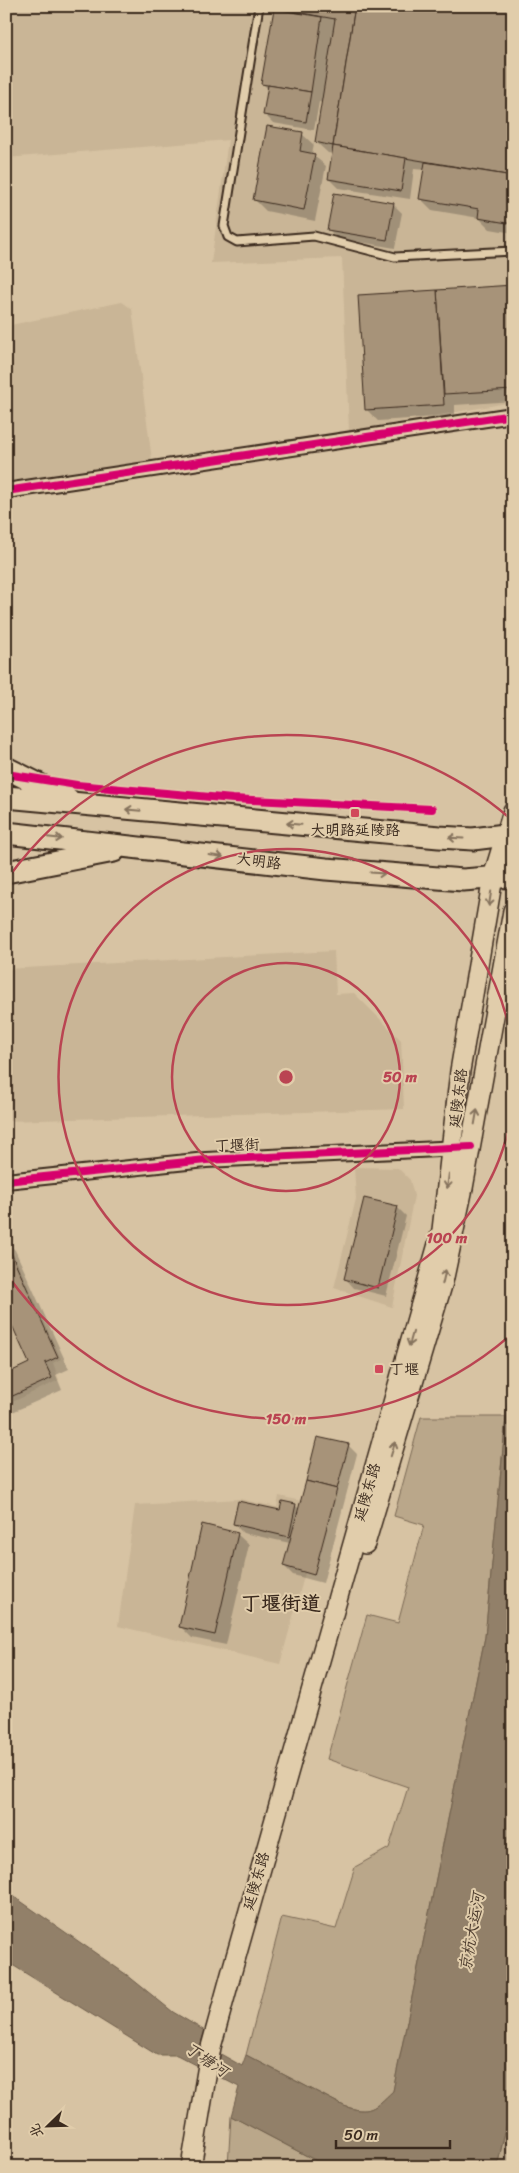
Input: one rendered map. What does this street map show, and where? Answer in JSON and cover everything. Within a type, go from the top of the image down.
[{"type":"main road","points":[[6,768],[79,805]]},
{"type":"main road","points":[[6,797],[439,837],[473,839],[509,834]]},
{"type":"main road","name":"延陵东路","points":[[191,2167],[217,2050],[314,1674],[442,1230],[460,1071],[503,877],[513,811]]},
{"type":"main road","name":"大明路","points":[[6,833],[326,869],[463,880],[503,877]]},
{"type":"main road","points":[[6,872],[135,847]]},
{"type":"main road","name":"延陵东路","points":[[217,2050],[443,1282],[471,1147],[513,912]]},
{"type":"main road","name":"延陵东路","points":[[203,2167],[212,2079]]},
{"type":"street","points":[[6,491],[513,415]]},
{"type":"street","name":"丁堰街","points":[[6,1181],[206,1160],[471,1147]]},
{"type":"lane","points":[[259,6],[224,226],[228,237],[237,242],[314,236],[394,257],[513,251]]},
{"type":"shaded area","points":[[6,6],[513,6],[513,402],[349,431],[342,258],[211,263],[228,140],[6,158]]},
{"type":"shaded area","points":[[122,302],[132,309],[152,460],[6,485],[6,326]]},
{"type":"shaded area","points":[[334,951],[336,994],[354,993],[401,1040],[404,1109],[6,1121],[6,969]]},
{"type":"shaded area","points":[[354,1167],[398,1168],[410,1180],[414,1196],[392,1307],[334,1288],[356,1199]]},
{"type":"shaded area","points":[[6,1238],[61,1359],[53,1363],[59,1380],[6,1405]]},
{"type":"shaded area","points":[[421,1417],[506,1417],[485,1637],[393,2091],[371,2109],[360,2110],[344,2106],[246,2055],[282,1917],[336,1929],[355,1867],[389,1848],[408,1787],[327,1759],[367,1615],[398,1623],[424,1525],[394,1516]]},
{"type":"shaded area","points":[[279,1496],[301,1501],[283,1566],[305,1573],[280,1664],[118,1626],[135,1505],[240,1499],[277,1507]]},
{"type":"shaded area","points":[[513,2096],[513,2161],[511,2167],[497,2167]]},
{"type":"shaded area","points":[[231,2116],[328,2167],[228,2167]]},
{"type":"water","points":[[513,1344],[513,2096],[497,2167],[328,2167],[231,2116],[239,2087],[177,2055],[157,2055],[6,1961],[6,1891],[127,1975],[173,2012],[205,2031],[201,2043],[242,2066],[246,2055],[353,2109],[371,2109],[393,2091],[485,1637]]},
{"type":"building","points":[[285,6],[355,6],[333,146],[315,142],[335,19],[285,10]]},
{"type":"building","points":[[355,6],[513,6],[513,176],[333,146]]},
{"type":"building","points":[[274,9],[322,17],[311,92],[261,84]]},
{"type":"building","points":[[268,85],[311,92],[306,122],[263,115]]},
{"type":"building","points":[[267,126],[303,132],[300,151],[315,154],[304,210],[253,200]]},
{"type":"building","points":[[333,146],[406,158],[401,191],[328,179]]},
{"type":"building","points":[[425,162],[513,176],[513,224],[478,218],[479,209],[419,199]]},
{"type":"building","points":[[334,193],[394,203],[387,240],[327,230]]},
{"type":"building","points":[[513,285],[513,390],[444,394],[437,290]]},
{"type":"building","points":[[437,290],[444,405],[365,410],[358,295]]},
{"type":"building","points":[[364,1198],[398,1206],[378,1288],[344,1279]]},
{"type":"building","points":[[6,1242],[58,1357],[45,1363],[52,1378],[6,1399],[6,1374],[29,1363],[6,1312]]},
{"type":"building","points":[[317,1437],[349,1444],[337,1489],[306,1481]]},
{"type":"building","points":[[306,1481],[337,1489],[314,1575],[283,1566]]},
{"type":"building","points":[[238,1501],[280,1510],[282,1501],[296,1504],[289,1537],[233,1524]]},
{"type":"building","points":[[202,1524],[238,1533],[215,1635],[179,1627]]},
{"type":"cycle path","points":[[6,491],[513,415]]},
{"type":"cycle path","points":[[6,774],[77,785],[233,799],[432,809]]},
{"type":"cycle path","points":[[6,1181],[206,1160],[471,1147]]},
{"type":"place","name":"大明路延陵路","points":[[355,813]]},
{"type":"place","name":"丁堰","points":[[379,1369]]},
{"type":"district","name":"丁堰街道","points":[[281,1603]]},
{"type":"water label","name":"京杭大运河","points":[[471,1932]]},
{"type":"water label","name":"丁塘河","points":[[207,2059]]}]
